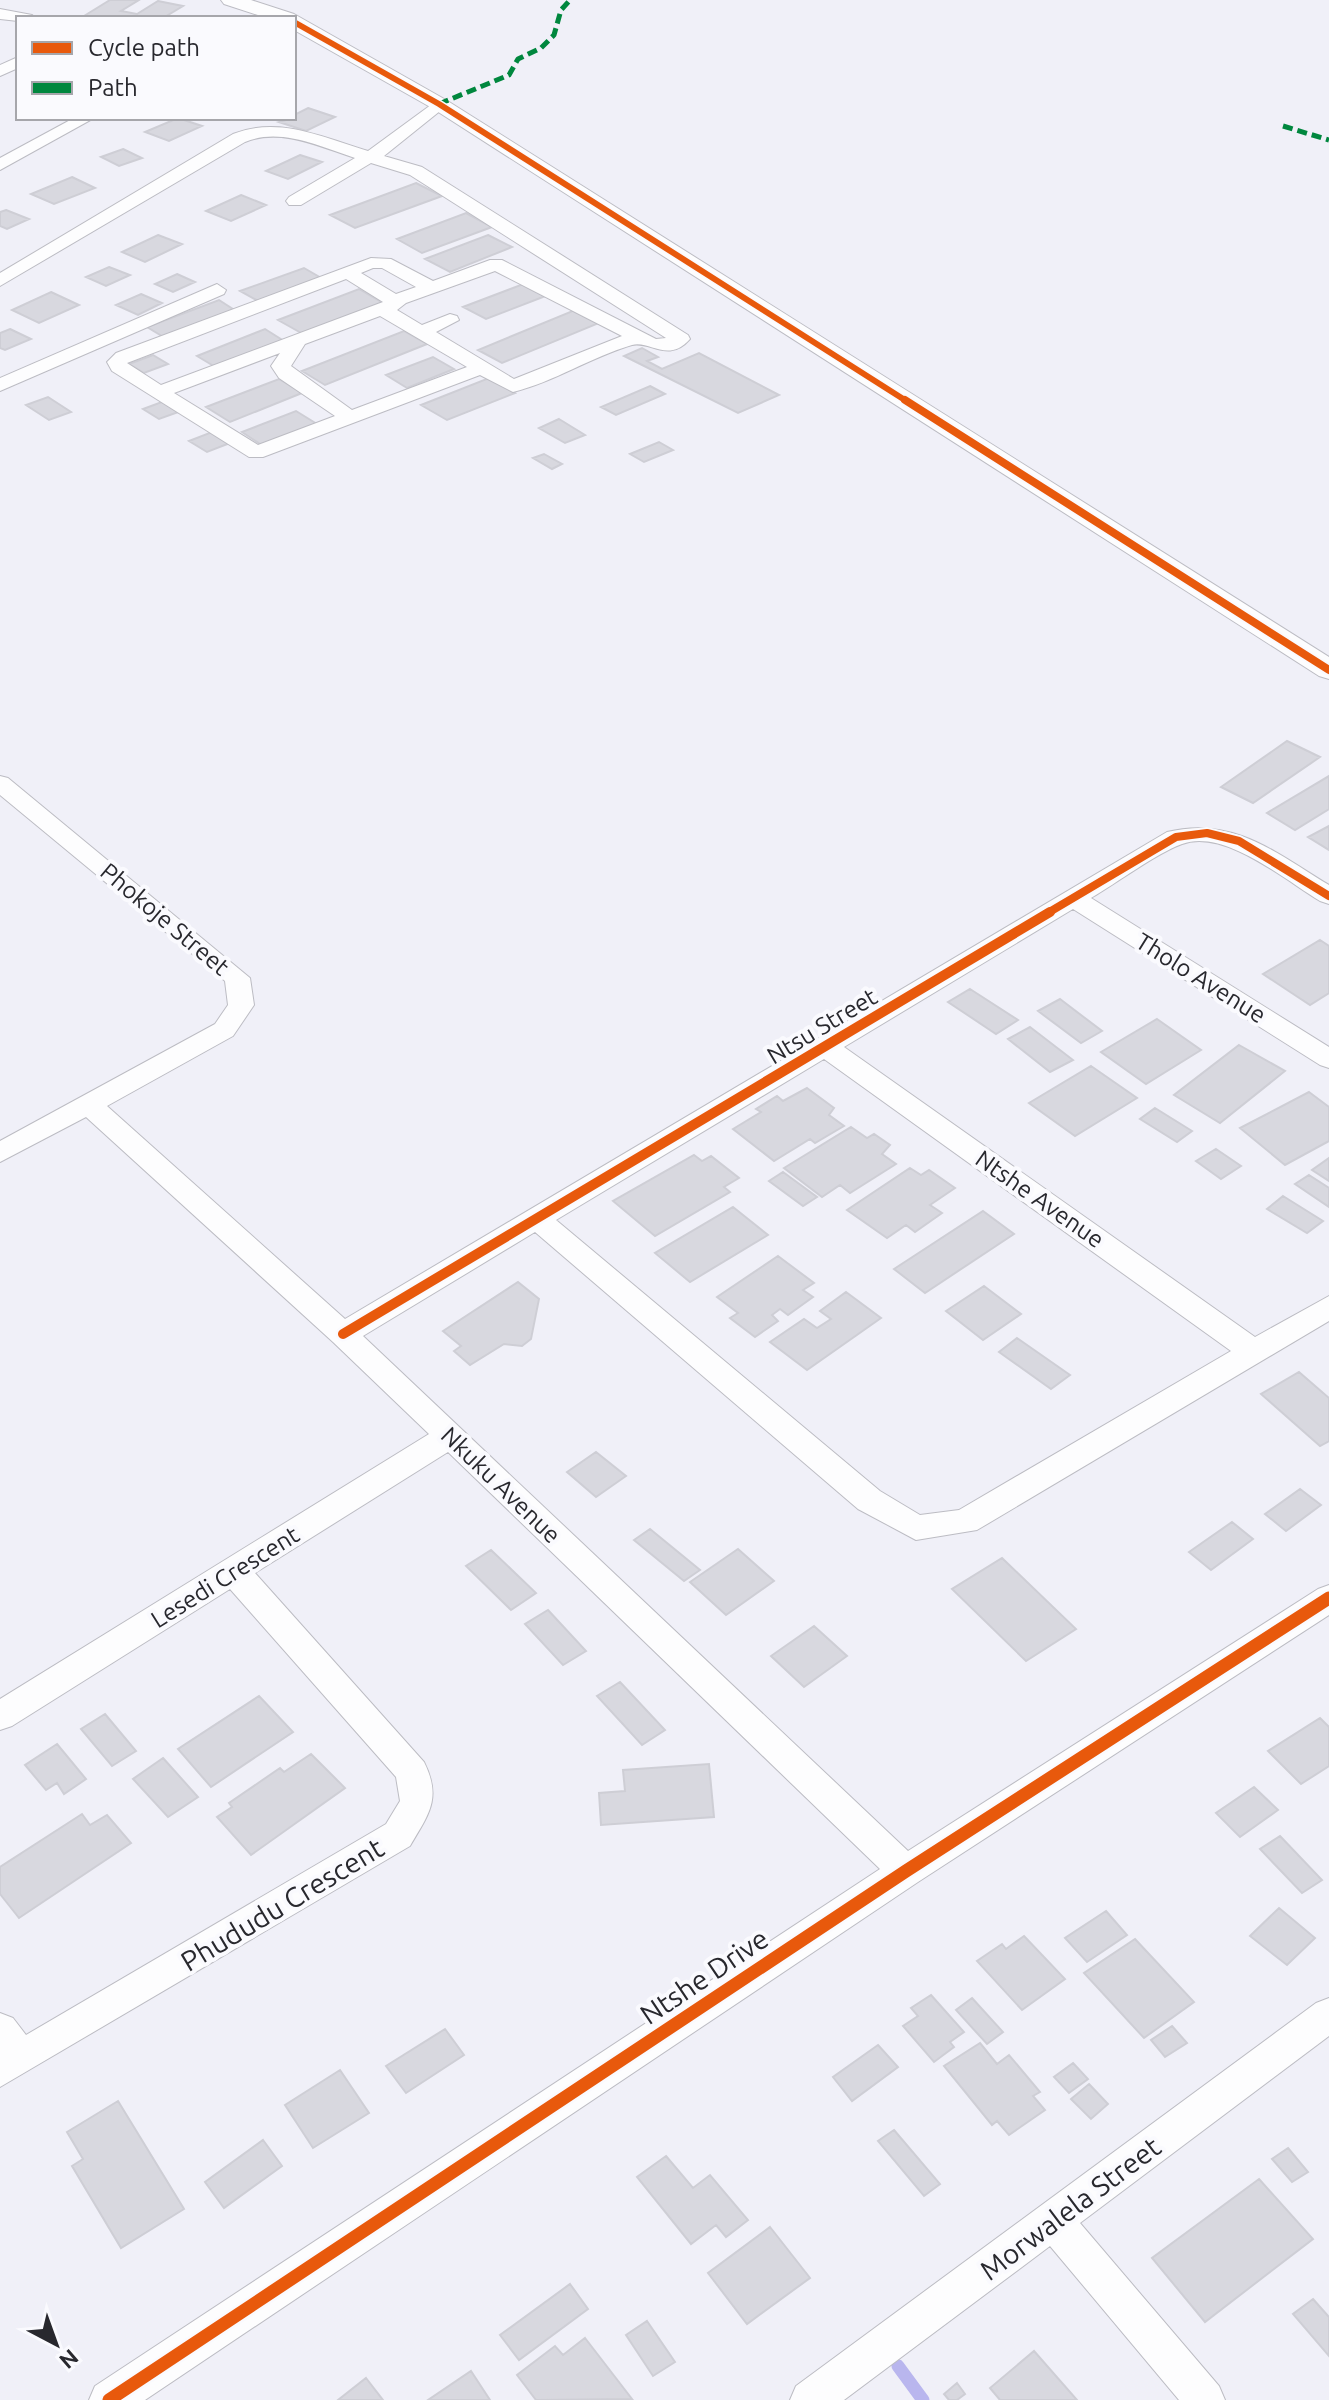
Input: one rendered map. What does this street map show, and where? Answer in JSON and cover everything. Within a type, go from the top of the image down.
[{"type":"street","points":[[231,0],[276,16]]},
{"type":"street","points":[[296,26],[439,104],[1329,670]]},
{"type":"street","points":[[295,201],[383,149],[439,104]]},
{"type":"street","points":[[0,165],[82,120]]},
{"type":"street","points":[[0,281],[239,138],[256,131],[280,130],[416,171],[681,339],[663,346],[638,336],[496,264]]},
{"type":"street","points":[[159,392],[536,249]]},
{"type":"street","points":[[431,287],[380,261],[117,362],[119,367],[256,453],[481,368]]},
{"type":"street","points":[[347,272],[391,305],[420,332],[509,384],[518,385],[638,336]]},
{"type":"street","points":[[0,385],[217,290]]},
{"type":"street","points":[[575,305],[606,292]]},
{"type":"street","points":[[420,332],[450,320]]},
{"type":"street","points":[[299,339],[281,366],[286,374],[350,418]]},
{"type":"street","name":"Phokoje Street","points":[[0,783],[237,978],[241,1005],[224,1030],[0,1153]]},
{"type":"street","name":"Ntsu Street","points":[[343,1334],[1176,837],[1207,833],[1239,841],[1329,896]]},
{"type":"street","name":"Tholo Avenue","points":[[1072,897],[1329,1059]]},
{"type":"street","name":"Ntshe Avenue","points":[[827,1048],[1253,1351]]},
{"type":"street","name":"Nkuku Avenue","points":[[90,1106],[343,1334],[906,1871]]},
{"type":"street","points":[[535,1217],[869,1500],[916,1528],[966,1521],[1329,1307]]},
{"type":"street","name":"Lesedi Crescent","points":[[0,1716],[450,1436]]},
{"type":"street","name":"Phududu Crescent","points":[[7,2052],[398,1835],[417,1803],[412,1772],[235,1572]]},
{"type":"street","name":"Ntshe Drive","points":[[109,2400],[906,1871],[1329,1598]]},
{"type":"street","name":"Morwalela Street","points":[[810,2400],[1329,2015]]},
{"type":"street","points":[[1053,2220],[1205,2400]]},
{"type":"building","points":[[110,0],[139,0],[121,11],[137,14],[158,1],[183,6],[166,16],[84,16]]},
{"type":"building","points":[[308,108],[335,117],[306,131],[279,122],[296,120],[296,114]]},
{"type":"building","points":[[173,120],[202,126],[169,141],[145,132]]},
{"type":"building","points":[[123,149],[142,158],[119,166],[101,157]]},
{"type":"building","points":[[300,155],[322,162],[288,179],[266,171]]},
{"type":"building","points":[[72,177],[95,188],[54,204],[31,194]]},
{"type":"building","points":[[416,183],[442,196],[355,228],[330,215]]},
{"type":"building","points":[[241,195],[266,205],[231,221],[206,211]]},
{"type":"building","points":[[6,210],[29,219],[7,229],[0,226],[0,212]]},
{"type":"building","points":[[466,213],[492,227],[422,253],[397,239]]},
{"type":"building","points":[[158,235],[182,244],[145,262],[122,252]]},
{"type":"building","points":[[488,235],[512,247],[450,272],[425,259]]},
{"type":"building","points":[[109,267],[130,275],[106,286],[86,277]]},
{"type":"building","points":[[304,268],[323,279],[260,302],[240,291]]},
{"type":"building","points":[[177,274],[195,282],[173,292],[155,284]]},
{"type":"building","points":[[526,283],[548,295],[486,319],[463,307]]},
{"type":"building","points":[[359,289],[383,303],[303,334],[278,320]]},
{"type":"building","points":[[51,292],[79,305],[39,323],[12,310]]},
{"type":"building","points":[[141,294],[162,303],[138,315],[116,305]]},
{"type":"building","points":[[219,300],[236,311],[165,338],[147,327]]},
{"type":"building","points":[[575,310],[599,323],[502,363],[478,350]]},
{"type":"building","points":[[10,329],[31,339],[5,350],[0,348],[0,333]]},
{"type":"building","points":[[265,329],[284,341],[217,368],[197,356]]},
{"type":"building","points":[[404,331],[427,344],[325,385],[302,371]]},
{"type":"building","points":[[642,348],[658,357],[647,361],[662,369],[699,353],[779,395],[738,413],[624,356]]},
{"type":"building","points":[[153,355],[168,364],[144,373],[129,364]]},
{"type":"building","points":[[433,357],[454,369],[407,388],[386,375]]},
{"type":"building","points":[[489,378],[515,393],[447,420],[421,405]]},
{"type":"building","points":[[279,379],[302,393],[230,422],[206,407]]},
{"type":"building","points":[[650,386],[665,394],[616,415],[601,407]]},
{"type":"building","points":[[48,397],[71,412],[49,420],[26,405]]},
{"type":"building","points":[[167,400],[184,410],[159,419],[143,409]]},
{"type":"building","points":[[296,411],[317,424],[263,446],[242,432]]},
{"type":"building","points":[[559,419],[585,435],[565,443],[539,428]]},
{"type":"building","points":[[212,432],[230,443],[207,452],[189,441]]},
{"type":"building","points":[[659,442],[673,450],[644,462],[630,454]]},
{"type":"building","points":[[544,454],[562,464],[552,469],[533,458]]},
{"type":"building","points":[[1287,741],[1320,757],[1253,803],[1221,787]]},
{"type":"building","points":[[1329,776],[1329,809],[1295,830],[1267,813]]},
{"type":"building","points":[[1329,826],[1329,850],[1308,837]]},
{"type":"building","points":[[1320,940],[1329,946],[1329,993],[1310,1005],[1263,974]]},
{"type":"building","points":[[970,989],[1018,1020],[996,1034],[948,1002]]},
{"type":"building","points":[[1060,999],[1102,1031],[1081,1043],[1038,1011]]},
{"type":"building","points":[[1157,1019],[1201,1050],[1146,1084],[1101,1052]]},
{"type":"building","points":[[1030,1027],[1073,1060],[1050,1072],[1008,1039]]},
{"type":"building","points":[[1239,1045],[1285,1071],[1220,1123],[1174,1095]]},
{"type":"building","points":[[1091,1066],[1137,1098],[1075,1136],[1029,1103]]},
{"type":"building","points":[[807,1088],[834,1108],[829,1115],[844,1126],[815,1143],[810,1139],[774,1161],[733,1129],[761,1112],[756,1109],[777,1096],[783,1101]]},
{"type":"building","points":[[1309,1092],[1329,1107],[1329,1141],[1285,1165],[1240,1128]]},
{"type":"building","points":[[1155,1108],[1192,1131],[1177,1142],[1140,1119]]},
{"type":"building","points":[[851,1127],[867,1138],[874,1134],[890,1145],[882,1154],[896,1164],[850,1193],[840,1185],[822,1197],[784,1168]]},
{"type":"building","points":[[1216,1149],[1241,1166],[1221,1179],[1196,1161]]},
{"type":"building","points":[[694,1155],[702,1161],[711,1156],[739,1178],[724,1187],[730,1192],[655,1236],[613,1201]]},
{"type":"building","points":[[1329,1158],[1329,1181],[1312,1170]]},
{"type":"building","points":[[910,1168],[921,1175],[929,1170],[955,1188],[930,1205],[942,1213],[915,1232],[906,1225],[887,1238],[847,1210]]},
{"type":"building","points":[[783,1172],[817,1197],[803,1206],[769,1181]]},
{"type":"building","points":[[1309,1175],[1329,1188],[1329,1207],[1295,1184]]},
{"type":"building","points":[[1283,1196],[1323,1221],[1307,1233],[1267,1209]]},
{"type":"building","points":[[733,1207],[768,1235],[690,1282],[655,1253]]},
{"type":"building","points":[[983,1211],[1014,1234],[925,1293],[894,1269]]},
{"type":"building","points":[[778,1256],[814,1283],[803,1290],[813,1297],[788,1315],[780,1309],[772,1315],[778,1321],[755,1337],[730,1318],[738,1313],[717,1297]]},
{"type":"building","points":[[518,1282],[539,1299],[531,1339],[522,1346],[504,1344],[470,1365],[454,1351],[461,1346],[443,1331]]},
{"type":"building","points":[[984,1286],[1021,1314],[983,1340],[946,1311]]},
{"type":"building","points":[[846,1292],[881,1318],[807,1370],[770,1342],[804,1319],[817,1328],[831,1319],[820,1311]]},
{"type":"building","points":[[1017,1338],[1070,1375],[1051,1389],[999,1352]]},
{"type":"building","points":[[1299,1372],[1329,1398],[1329,1441],[1320,1446],[1261,1394]]},
{"type":"building","points":[[596,1452],[626,1476],[596,1497],[567,1472]]},
{"type":"building","points":[[1300,1489],[1321,1505],[1286,1531],[1265,1514]]},
{"type":"building","points":[[1232,1522],[1253,1539],[1211,1570],[1189,1552]]},
{"type":"building","points":[[650,1529],[700,1570],[684,1581],[634,1540]]},
{"type":"building","points":[[738,1549],[774,1581],[726,1615],[690,1582]]},
{"type":"building","points":[[491,1550],[536,1593],[511,1610],[466,1566]]},
{"type":"building","points":[[1002,1558],[1076,1629],[1026,1661],[952,1589]]},
{"type":"building","points":[[548,1610],[586,1651],[563,1665],[525,1624]]},
{"type":"building","points":[[814,1626],[847,1656],[804,1687],[771,1656]]},
{"type":"building","points":[[620,1682],[665,1730],[642,1745],[597,1696]]},
{"type":"building","points":[[259,1696],[293,1732],[211,1787],[178,1749]]},
{"type":"building","points":[[105,1714],[136,1751],[112,1766],[81,1729]]},
{"type":"building","points":[[1320,1718],[1329,1727],[1329,1766],[1301,1784],[1268,1751]]},
{"type":"building","points":[[57,1744],[86,1779],[64,1794],[57,1783],[46,1790],[25,1765]]},
{"type":"building","points":[[311,1754],[345,1788],[251,1855],[217,1817],[232,1807],[229,1803],[280,1768],[284,1772]]},
{"type":"building","points":[[163,1758],[198,1797],[168,1817],[133,1779]]},
{"type":"building","points":[[709,1764],[714,1817],[601,1825],[599,1793],[625,1791],[623,1770]]},
{"type":"building","points":[[1254,1787],[1278,1810],[1240,1837],[1216,1813]]},
{"type":"building","points":[[82,1814],[90,1825],[107,1815],[131,1843],[19,1918],[0,1894],[0,1867]]},
{"type":"building","points":[[1280,1836],[1322,1880],[1302,1893],[1260,1849]]},
{"type":"building","points":[[1279,1908],[1315,1938],[1287,1965],[1250,1936]]},
{"type":"building","points":[[1106,1911],[1127,1935],[1087,1962],[1065,1938]]},
{"type":"building","points":[[1024,1936],[1065,1979],[1022,2010],[977,1961],[1002,1944],[1006,1949]]},
{"type":"building","points":[[1135,1939],[1194,2002],[1144,2038],[1084,1973]]},
{"type":"building","points":[[931,1995],[964,2032],[950,2042],[954,2047],[934,2062],[903,2026],[918,2016],[911,2008]]},
{"type":"building","points":[[972,1998],[1003,2032],[987,2044],[956,2010]]},
{"type":"building","points":[[1172,2026],[1187,2043],[1165,2057],[1151,2040]]},
{"type":"building","points":[[445,2029],[464,2055],[406,2093],[386,2066]]},
{"type":"building","points":[[980,2043],[997,2064],[1009,2055],[1040,2092],[1033,2096],[1045,2110],[1009,2135],[997,2121],[992,2125],[944,2066]]},
{"type":"building","points":[[878,2045],[898,2067],[852,2101],[833,2077]]},
{"type":"building","points":[[1073,2063],[1088,2079],[1069,2093],[1054,2077]]},
{"type":"building","points":[[340,2070],[369,2113],[313,2148],[285,2105]]},
{"type":"building","points":[[1089,2084],[1108,2104],[1091,2119],[1071,2099]]},
{"type":"building","points":[[118,2101],[184,2209],[121,2248],[72,2166],[83,2159],[67,2132]]},
{"type":"building","points":[[894,2130],[940,2184],[924,2196],[878,2141]]},
{"type":"building","points":[[263,2140],[282,2166],[224,2208],[205,2182]]},
{"type":"building","points":[[1288,2148],[1308,2172],[1292,2182],[1272,2159]]},
{"type":"building","points":[[666,2156],[693,2188],[710,2175],[748,2220],[726,2237],[716,2225],[691,2244],[637,2177]]},
{"type":"building","points":[[1259,2179],[1313,2239],[1205,2322],[1152,2258]]},
{"type":"building","points":[[770,2227],[810,2278],[747,2324],[708,2273]]},
{"type":"building","points":[[570,2284],[588,2309],[519,2360],[500,2335]]},
{"type":"building","points":[[1313,2299],[1329,2317],[1329,2356],[1293,2314]]},
{"type":"building","points":[[647,2321],[675,2362],[653,2376],[626,2335]]},
{"type":"building","points":[[585,2338],[632,2399],[536,2400],[517,2375],[555,2346],[563,2355]]},
{"type":"building","points":[[1034,2351],[1077,2400],[1000,2400],[990,2388]]},
{"type":"building","points":[[471,2371],[490,2400],[428,2400]]},
{"type":"building","points":[[366,2378],[383,2400],[338,2400]]},
{"type":"building","points":[[957,2383],[965,2394],[957,2400],[949,2400],[944,2394]]},
{"type":"waterway","points":[[898,2366],[923,2400]]},
{"type":"marked path","points":[[439,104],[509,75],[518,59],[541,48],[554,35],[561,10],[570,0]]},
{"type":"marked path","points":[[1283,126],[1329,140]]},
{"type":"cycle path","points":[[296,23],[439,104],[1329,670]]},
{"type":"cycle path","points":[[343,1334],[1176,837],[1207,833],[1239,841],[1329,896]]},
{"type":"cycle path","points":[[109,2400],[906,1871],[1329,1598]]}]
